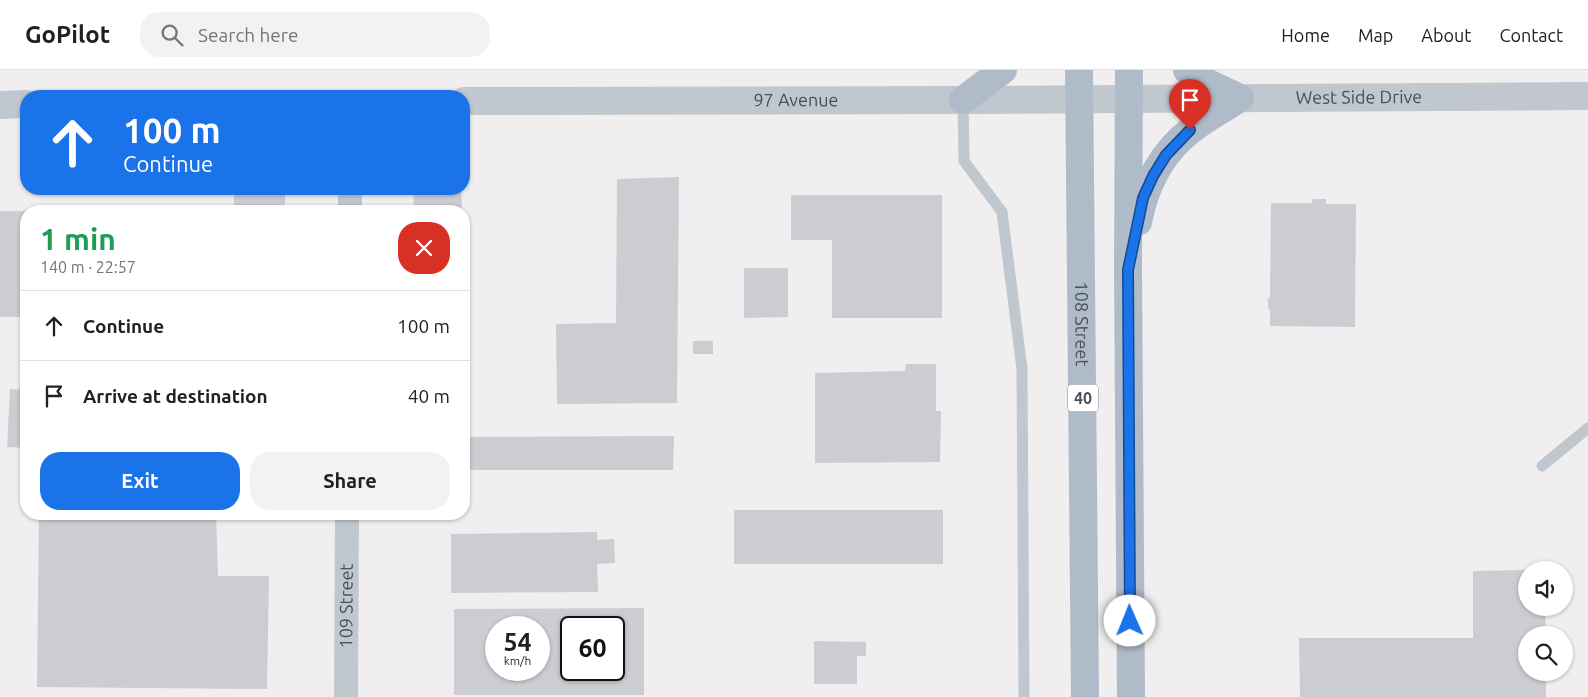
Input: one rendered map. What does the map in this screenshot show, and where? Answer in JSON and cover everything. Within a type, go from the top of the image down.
[{"type":"main road","points":[[963,100],[1004,70]]},
{"type":"main road","name":"108 Street","points":[[1079,70],[1085,697]]},
{"type":"main road","points":[[1129,70],[1128,270],[1131,697]]},
{"type":"main road","points":[[1187,70],[1206,82],[1240,98]]},
{"type":"main road","points":[[1128,270],[1143,198],[1153,176],[1166,155],[1190,130],[1240,98]]},
{"type":"street","name":"West Side Drive","points":[[1130,98],[1588,96]]},
{"type":"street","name":"97 Avenue","points":[[470,101],[1130,98]]},
{"type":"street","points":[[0,105],[20,104]]},
{"type":"street","name":"109 Street","points":[[346,697],[347,520]]},
{"type":"lane","points":[[963,100],[964,160],[1002,212],[1022,369],[1024,697]]},
{"type":"lane","points":[[1542,466],[1588,428]]},
{"type":"building","points":[[679,177],[677,403],[557,404],[556,324],[616,323],[617,179]]},
{"type":"building","points":[[234,195],[285,195],[285,205],[234,205]]},
{"type":"building","points":[[413,195],[461,195],[462,205],[414,205]]},
{"type":"building","points":[[791,195],[942,195],[942,318],[832,318],[832,240],[791,240]]},
{"type":"building","points":[[1312,199],[1326,199],[1326,204],[1356,204],[1355,327],[1270,326],[1268,299],[1270,297],[1271,203],[1312,203]]},
{"type":"building","points":[[0,211],[20,211],[20,317],[0,317]]},
{"type":"building","points":[[744,268],[788,268],[788,317],[744,318]]},
{"type":"building","points":[[693,341],[713,341],[713,354],[693,354]]},
{"type":"building","points":[[906,364],[936,364],[936,411],[941,411],[940,462],[815,463],[815,373],[905,371]]},
{"type":"building","points":[[10,389],[20,390],[20,448],[7,447]]},
{"type":"building","points":[[674,436],[673,470],[470,470],[470,437]]},
{"type":"building","points":[[734,510],[943,510],[943,564],[734,564]]},
{"type":"building","points":[[39,520],[216,520],[218,576],[269,576],[267,689],[37,687]]},
{"type":"building","points":[[597,532],[597,540],[614,539],[615,563],[597,564],[598,592],[451,593],[451,534]]},
{"type":"building","points":[[1518,570],[1518,616],[1545,616],[1546,626],[1518,626],[1518,681],[1546,681],[1546,697],[1300,697],[1299,638],[1473,638],[1473,571]]},
{"type":"building","points":[[644,608],[644,695],[454,695],[454,609]]},
{"type":"building","points":[[814,641],[866,642],[866,656],[857,656],[857,684],[814,684]]},
{"type":"route","points":[[1130,621],[1128,270],[1143,198],[1153,176],[1166,155],[1190,130]]}]
